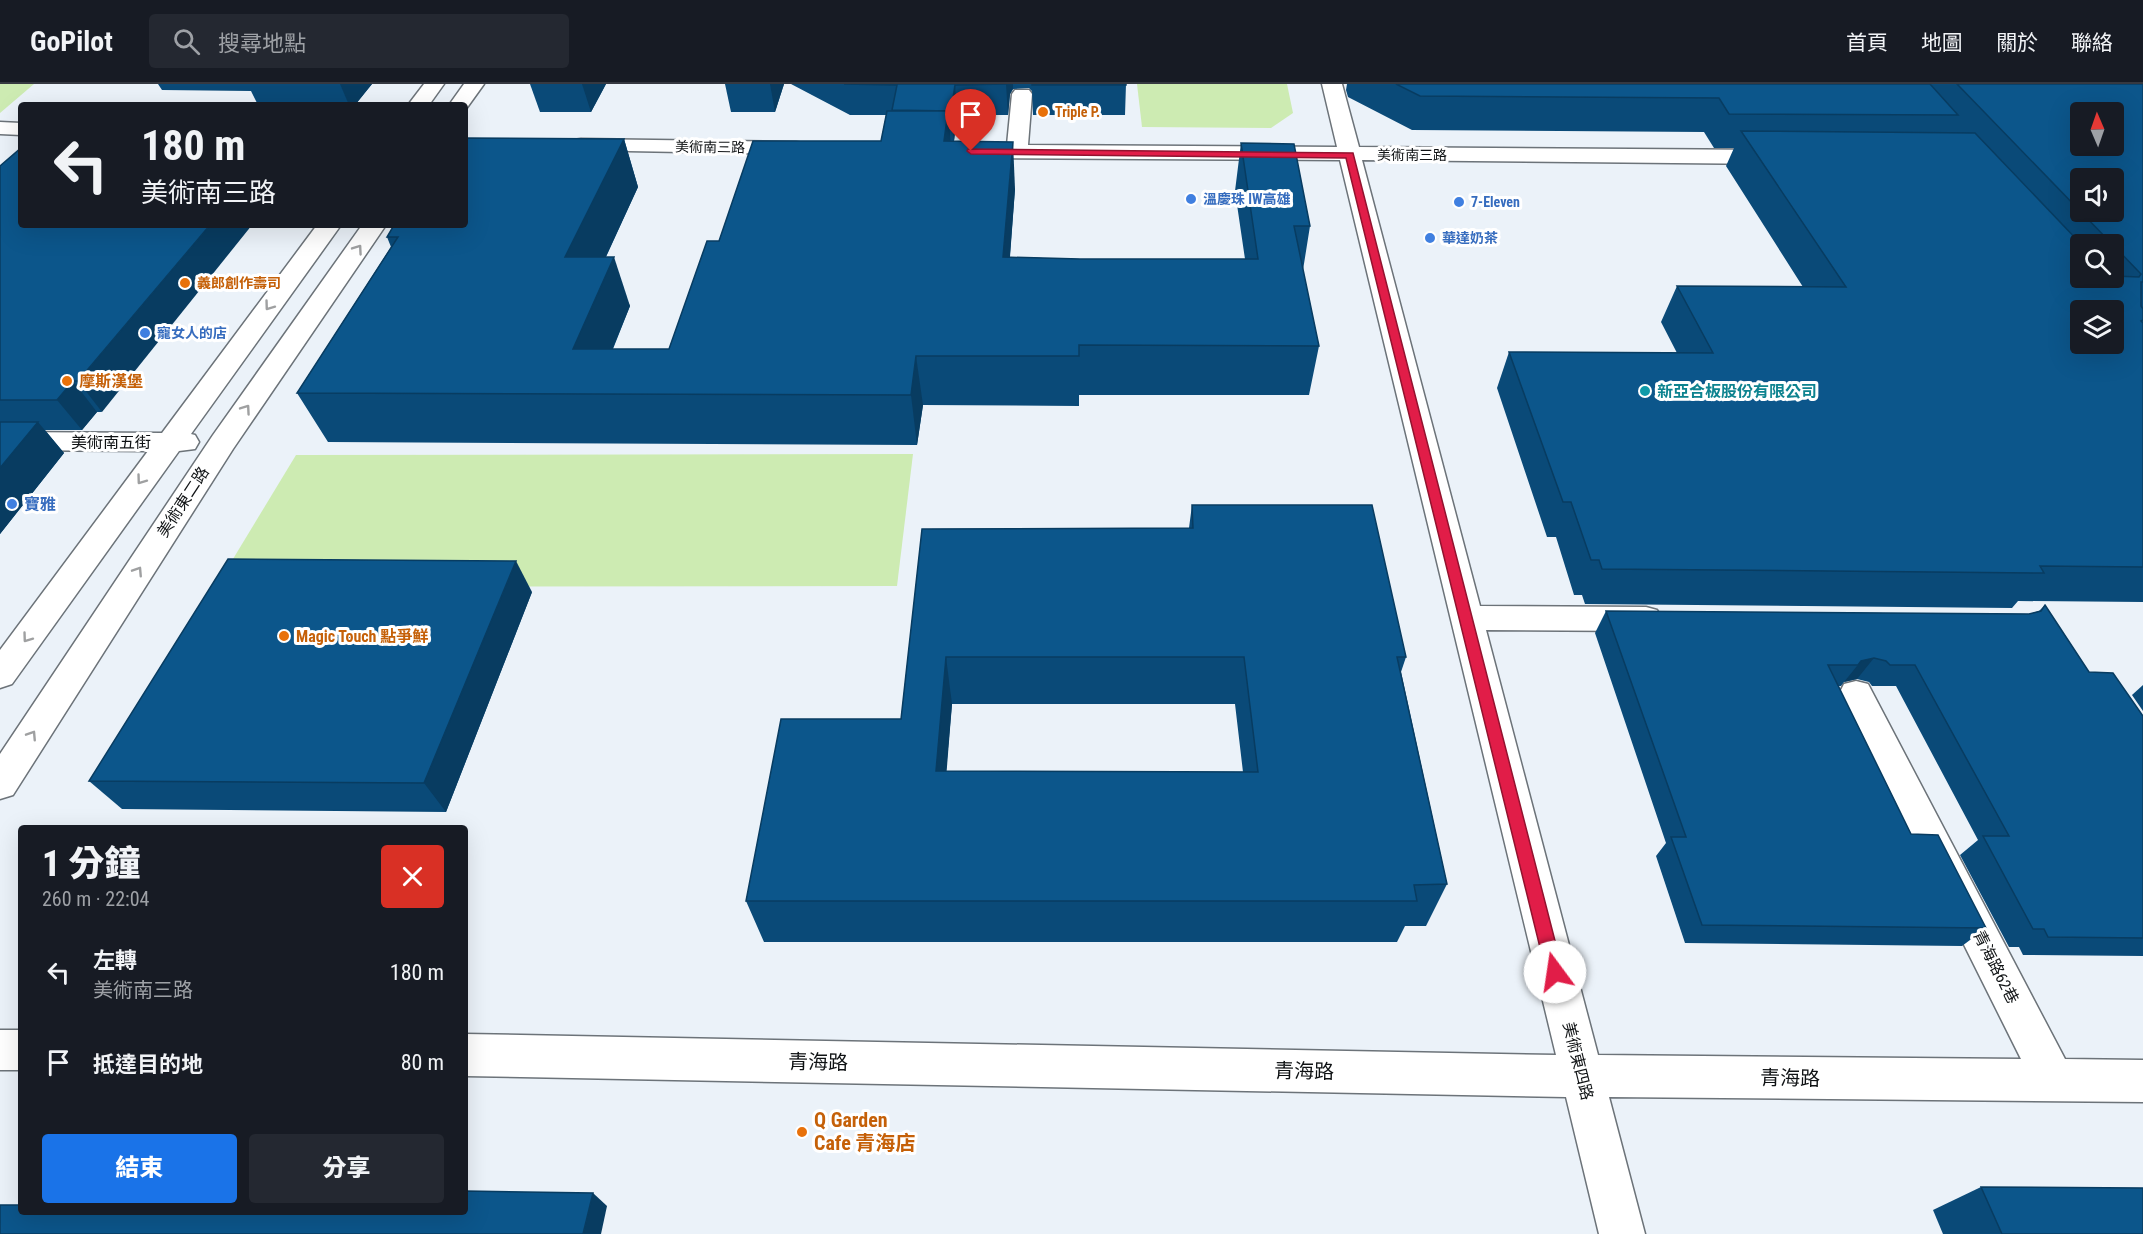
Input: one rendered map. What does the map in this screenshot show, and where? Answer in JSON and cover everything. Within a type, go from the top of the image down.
[{"type":"street","points":[[420,102],[434,84]]},
{"type":"street","points":[[461,102],[474,84]]},
{"type":"street","name":"美術東四路","points":[[1332,84],[1622,1234]]},
{"type":"street","points":[[1017,152],[1022,94]]},
{"type":"street","points":[[0,128],[18,129]]},
{"type":"street","name":"美術南三路","points":[[556,145],[816,149]]},
{"type":"street","name":"美術南三路","points":[[946,151],[1796,157]]},
{"type":"street","points":[[0,675],[326,228]]},
{"type":"street","name":"美術東二路","points":[[0,784],[223,442],[372,228]]},
{"type":"street","name":"美術南五街","points":[[0,441],[223,442]]},
{"type":"street","points":[[1468,618],[1679,619]]},
{"type":"street","name":"青海路62巷","points":[[1856,694],[2054,1081]]},
{"type":"street","points":[[0,1050],[18,1050]]},
{"type":"street","name":"青海路","points":[[468,1055],[1582,1076],[2143,1081]]},
{"type":"green space","points":[[0,84],[34,84],[0,113]]},
{"type":"green space","points":[[1137,84],[1287,84],[1293,113],[1271,128],[1142,127]]},
{"type":"green space","points":[[913,454],[897,586],[216,587],[296,455]]},
{"type":"building","points":[[844,84],[1006,84],[955,85],[951,111],[892,110],[897,85]]},
{"type":"building","points":[[1126,84],[1126,85],[1032,85]]},
{"type":"building","points":[[1396,84],[1930,84],[1958,115],[1729,114],[1719,98],[1420,96]]},
{"type":"building","name":"新亞合板股份有限公司","points":[[1957,84],[2143,84],[2141,306],[2143,320],[2141,321],[2143,323],[2143,567],[2040,566],[2044,573],[1602,569],[1599,560],[1591,560],[1571,502],[1563,502],[1509,352],[1713,353],[1677,286],[1846,287],[1741,131],[1975,133],[2071,234],[2070,288],[2124,288],[2124,276],[2139,277],[2141,274],[2124,256],[2124,234],[2102,234],[2091,222],[2124,222],[2124,168],[2070,168],[2070,201]]},
{"type":"building","points":[[887,111],[948,111],[944,141],[1013,142],[1003,257],[1080,259],[1258,259],[1241,143],[1294,144],[1310,226],[1294,226],[1319,346],[1079,345],[1079,356],[916,356],[911,395],[297,393],[398,237],[387,237],[392,228],[468,228],[468,138],[624,139],[565,257],[614,257],[573,349],[669,349],[707,241],[719,241],[753,141],[881,141]]},
{"type":"building","points":[[18,151],[18,228],[207,228],[78,381],[73,381],[57,400],[0,400],[0,166]]},
{"type":"building","points":[[0,422],[38,422],[0,468]]},
{"type":"building","points":[[1192,505],[1372,505],[1406,657],[1397,657],[1447,884],[1414,885],[1417,901],[746,901],[781,719],[901,719],[922,529],[1193,528]],"holes":[[[946,657],[1244,657],[1258,772],[936,771]]]},
{"type":"building","points":[[228,559],[516,561],[424,783],[89,781]]},
{"type":"building","points":[[2045,605],[2089,672],[2113,673],[2143,716],[2143,938],[2048,937],[2044,929],[2033,929],[1983,836],[2009,836],[1915,665],[1890,665],[1886,661],[1874,658],[1861,661],[1858,665],[1828,665],[1911,834],[1938,835],[1986,928],[1702,925],[1671,837],[1686,837],[1606,611],[2029,614],[2041,611]]},
{"type":"building","points":[[1981,1187],[2143,1188],[2143,1234],[2002,1234]]},
{"type":"building","points":[[468,1191],[593,1193],[583,1234],[0,1234],[0,1205],[18,1205],[18,1215],[468,1215]]},
{"type":"place","name":"Triple P.","points":[[1043,112]]},
{"type":"place","name":"溫慶珠 IW高雄","points":[[1191,199]]},
{"type":"place","name":"7-Eleven","points":[[1459,202]]},
{"type":"place","name":"華達奶茶","points":[[1430,238]]},
{"type":"place","name":"義郎創作壽司","points":[[185,283]]},
{"type":"place","name":"寵女人的店","points":[[145,333]]},
{"type":"place","name":"摩斯漢堡","points":[[67,381]]},
{"type":"place","name":"新亞合板股份有限公司","points":[[1645,391]]},
{"type":"place","name":"寶雅","points":[[12,504]]},
{"type":"place","name":"Magic Touch 點爭鮮","points":[[284,636]]},
{"type":"place","name":"Q Garden Cafe 青海店","points":[[802,1132]]},
{"type":"route","points":[[971,151],[1350,155],[1555,972]]}]
